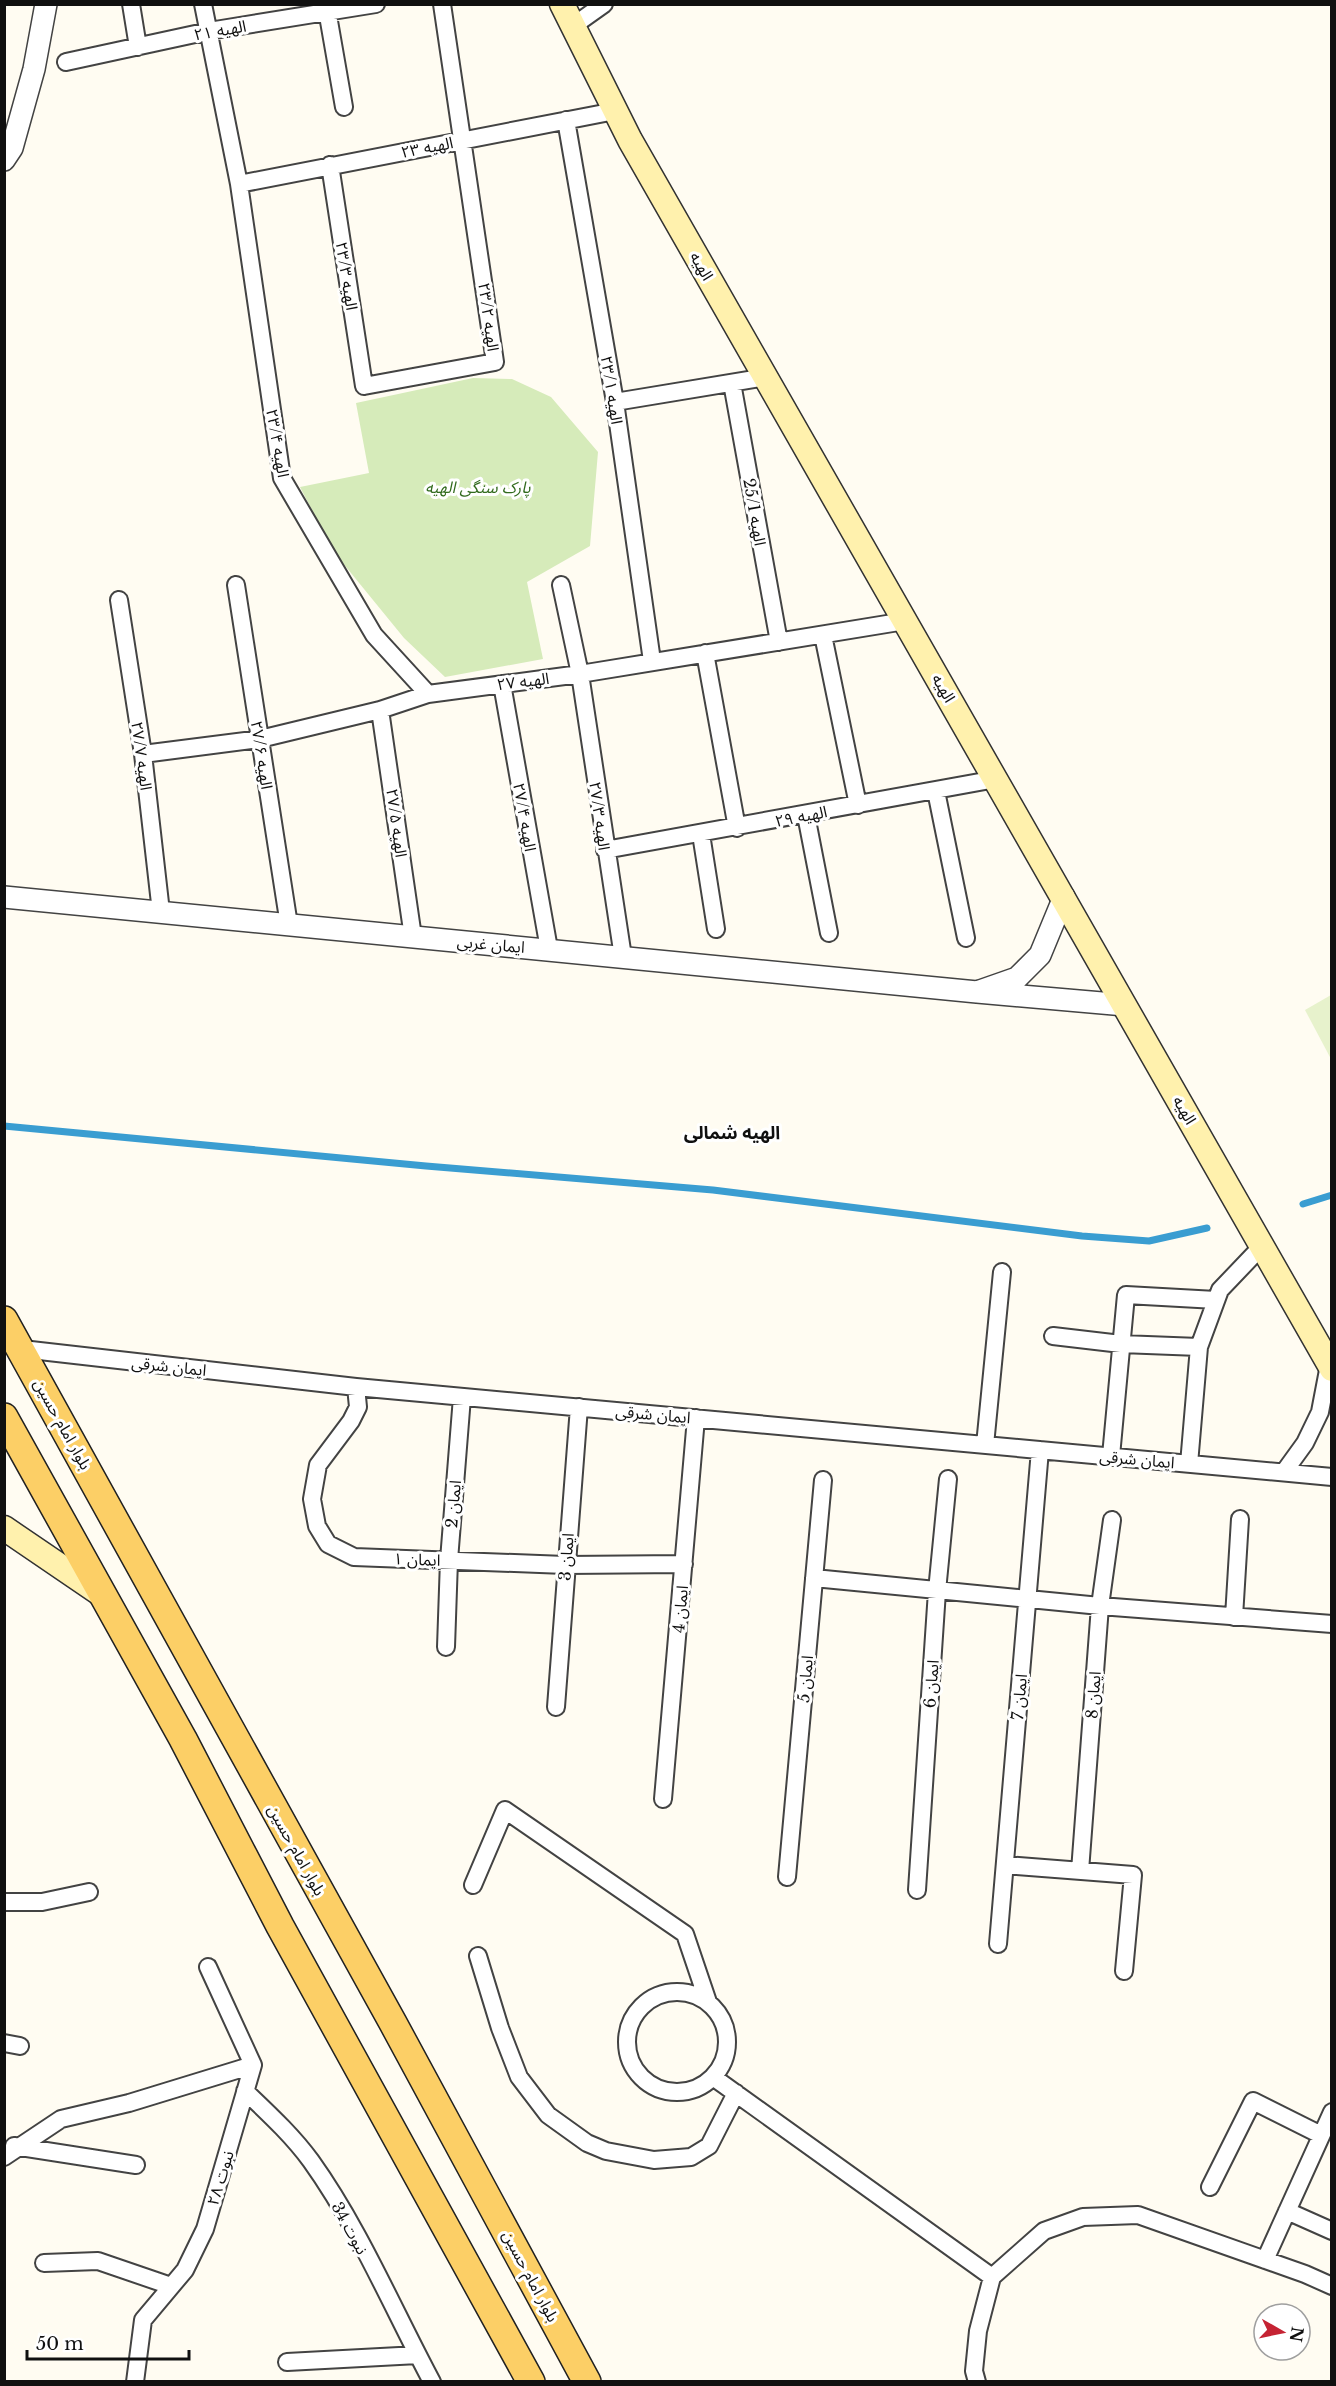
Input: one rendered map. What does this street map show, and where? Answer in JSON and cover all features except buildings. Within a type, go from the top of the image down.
[{"type":"main road","name":"الهیه","points":[[562,4],[615,111],[1330,1367]]},
{"type":"main road","name":"بلوار امام حسین","points":[[4,1320],[399,2033],[588,2382]]},
{"type":"main road","points":[[4,1417],[183,1739],[280,1926],[531,2382]]},
{"type":"main road","points":[[4,1528],[104,1596]]},
{"type":"street","points":[[4,160],[12,148],[34,69],[46,4]]},
{"type":"street","points":[[131,4],[138,47]]},
{"type":"street","name":"الهیه ۲۳/۴","points":[[203,4],[239,184],[282,478],[374,635],[428,694]]},
{"type":"street","name":"الهیه ۲۱","points":[[66,62],[209,31],[327,9],[376,4]]},
{"type":"street","points":[[442,4],[464,140]]},
{"type":"street","points":[[573,26],[604,4]]},
{"type":"street","points":[[327,9],[344,107]]},
{"type":"street","name":"الهیه ۲۳","points":[[239,184],[615,111]]},
{"type":"street","name":"الهیه ۲۳/۱","points":[[566,120],[615,402],[652,661]]},
{"type":"street","name":"الهیه ۲۳/۲","points":[[364,386],[495,362],[464,140]]},
{"type":"street","name":"الهیه ۲۳/۳","points":[[330,165],[364,386]]},
{"type":"street","points":[[615,402],[766,377]]},
{"type":"street","name":"الهیه 25/1","points":[[732,382],[778,642]]},
{"type":"street","name":"الهیه ۲۷/۶","points":[[237,585],[289,925]]},
{"type":"street","name":"الهیه ۲۷/۳","points":[[561,585],[580,674],[623,957]]},
{"type":"street","name":"الهیه ۲۷/۷","points":[[119,600],[143,754],[161,912]]},
{"type":"street","name":"الهیه ۲۷","points":[[143,754],[260,739],[380,710],[428,694],[580,674],[905,621]]},
{"type":"street","points":[[824,634],[858,805]]},
{"type":"street","points":[[705,653],[737,828]]},
{"type":"street","name":"الهیه ۲۷/۴","points":[[502,684],[549,949]]},
{"type":"street","name":"الهیه ۲۷/۵","points":[[380,710],[413,937]]},
{"type":"street","name":"الهیه ۲۹","points":[[605,850],[737,828],[996,779]]},
{"type":"street","points":[[936,790],[966,938]]},
{"type":"street","points":[[806,815],[829,933]]},
{"type":"street","points":[[701,834],[716,929]]},
{"type":"street","name":"ایمان غربی","points":[[4,897],[1125,1005]]},
{"type":"street","points":[[977,992],[1017,978],[1040,955],[1064,897]]},
{"type":"street","points":[[1188,1464],[1199,1347],[1220,1290],[1262,1246]]},
{"type":"street","points":[[985,1445],[1002,1272]]},
{"type":"street","points":[[1111,1456],[1126,1295],[1215,1300]]},
{"type":"street","points":[[1053,1336],[1121,1344],[1199,1347]]},
{"type":"street","name":"ایمان شرقی","points":[[22,1349],[356,1387],[1332,1477]]},
{"type":"street","points":[[1284,1472],[1305,1443],[1320,1412],[1330,1367]]},
{"type":"street","name":"ایمان ۱","points":[[356,1387],[358,1407],[351,1421],[318,1465],[312,1499],[316,1526],[327,1544],[354,1557],[565,1564],[684,1564]]},
{"type":"street","name":"ایمان 2","points":[[446,1647],[449,1560],[462,1397]]},
{"type":"street","name":"ایمان 3","points":[[556,1707],[565,1564],[579,1407]]},
{"type":"street","name":"ایمان 4","points":[[663,1799],[696,1418]]},
{"type":"street","name":"ایمان 7","points":[[998,1944],[1040,1450]]},
{"type":"street","name":"ایمان 6","points":[[917,1890],[937,1591],[948,1479]]},
{"type":"street","name":"ایمان 5","points":[[787,1877],[823,1480]]},
{"type":"street","points":[[1234,1617],[1240,1519]]},
{"type":"street","name":"ایمان 8","points":[[1080,1871],[1100,1606],[1112,1520]]},
{"type":"street","points":[[814,1578],[1027,1600],[1332,1624]]},
{"type":"street","points":[[473,1885],[505,1810],[685,1934],[708,2002],[719,2015],[726,2030],[726,2047],[722,2063],[713,2077],[700,2086],[684,2091],[668,2091],[653,2085],[640,2075],[631,2062],[627,2046],[628,2030],[634,2015],[646,2002],[660,1994],[677,1991],[693,1994],[708,2002]]},
{"type":"street","points":[[1005,1865],[1133,1875],[1124,1971]]},
{"type":"street","points":[[4,1902],[42,1902],[89,1892]]},
{"type":"street","points":[[478,1956],[500,2028],[519,2077],[548,2115],[587,2144],[606,2151],[654,2160],[691,2157],[709,2146],[736,2093]]},
{"type":"street","points":[[4,2157],[12,2146],[61,2119],[129,2103],[253,2065],[208,1966]]},
{"type":"street","name":"نبوت ۲۸","points":[[135,2382],[143,2320],[185,2270],[205,2229],[253,2065]]},
{"type":"street","points":[[713,2077],[992,2277]]},
{"type":"street","name":"نبوت 34","points":[[245,2091],[277,2121],[310,2161],[349,2223],[432,2382]]},
{"type":"street","points":[[1210,2187],[1253,2101],[1322,2135]]},
{"type":"street","points":[[1265,2260],[1332,2112]]},
{"type":"street","points":[[12,2146],[136,2165]]},
{"type":"street","points":[[1287,2211],[1332,2230]]},
{"type":"street","points":[[977,2382],[974,2371],[978,2331],[992,2277],[1044,2231],[1083,2217],[1138,2215],[1332,2286]]},
{"type":"street","points":[[44,2263],[98,2261],[171,2286]]},
{"type":"street","points":[[287,2362],[418,2355]]},
{"type":"green space","name":"پارک سنگی الهیه","points":[[473,378],[512,379],[551,397],[598,452],[590,546],[527,582],[543,659],[445,677],[404,638],[333,551],[300,487],[369,473],[356,403]]},
{"type":"green space","points":[[1331,995],[1331,1059],[1305,1010]]},
{"type":"waterway","points":[[4,1126],[426,1166],[713,1190],[1082,1236],[1149,1241],[1207,1228]]},
{"type":"waterway","points":[[1303,1204],[1332,1195]]},
{"type":"district","name":"الهیه شمالی","points":[[732,1133]]}]
